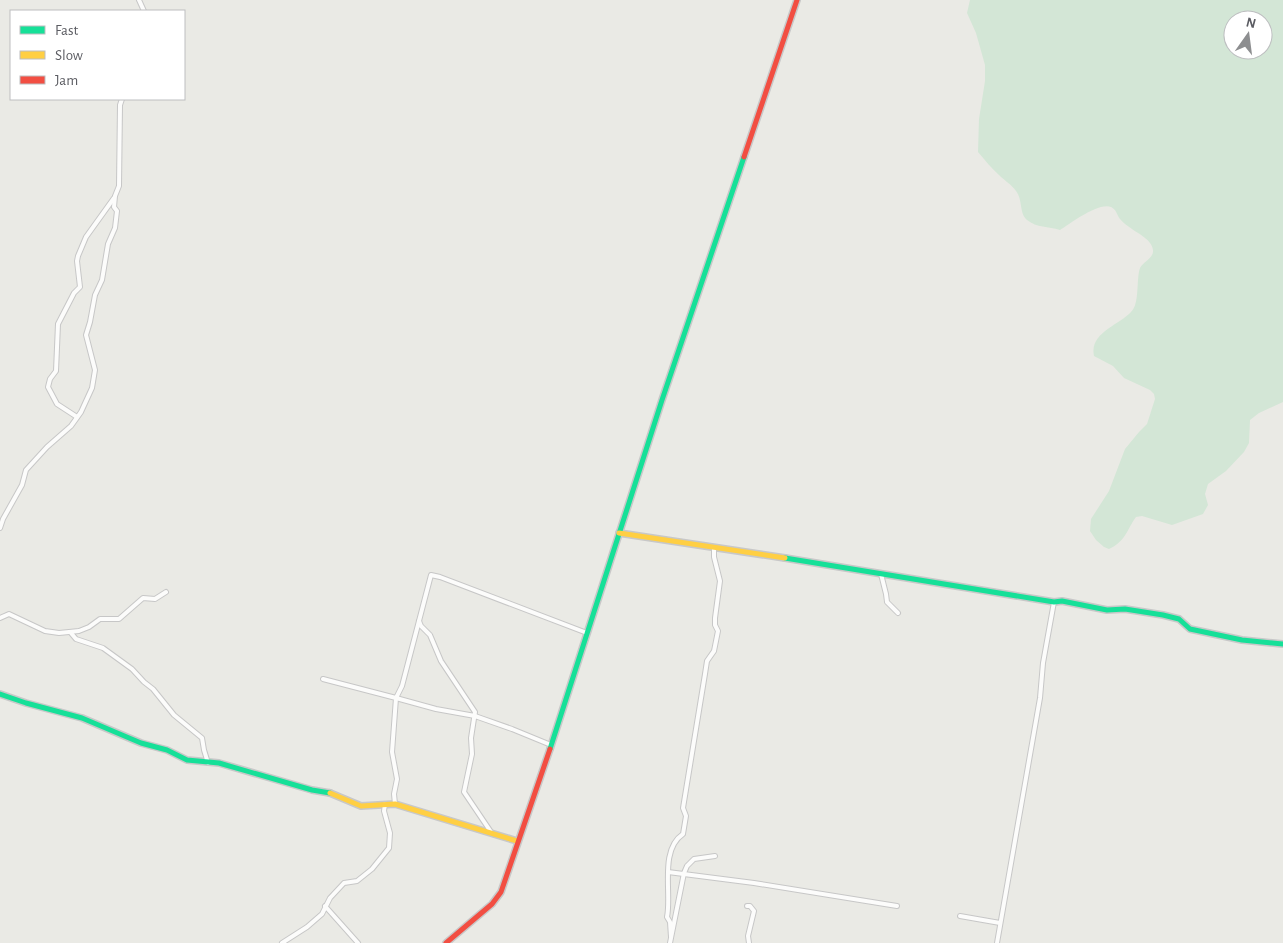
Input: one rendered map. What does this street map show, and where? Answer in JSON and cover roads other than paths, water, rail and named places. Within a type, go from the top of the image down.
[{"type":"street","points":[[446,943],[485,911],[501,892],[797,0]]},
{"type":"street","points":[[77,417],[57,404],[48,387],[56,371],[58,324],[74,293],[80,287],[78,256],[86,237],[115,196],[119,186],[122,100]]},
{"type":"street","points":[[0,528],[22,485],[26,470],[47,447],[71,426],[92,388],[95,370],[86,335],[95,295],[102,280],[108,244],[115,228],[117,211],[114,207],[115,196]]},
{"type":"street","points":[[619,532],[1054,602],[1062,601],[1107,610],[1125,609],[1163,615],[1179,619],[1190,629],[1242,640],[1283,644]]},
{"type":"street","points":[[671,937],[670,922],[667,917],[668,861],[678,837],[683,834],[686,816],[683,808],[707,661],[714,651],[718,630],[715,626],[715,618],[720,581],[714,557],[714,548]]},
{"type":"street","points":[[881,574],[887,602],[898,613]]},
{"type":"street","points":[[395,804],[394,794],[397,779],[392,752],[396,698],[402,686],[431,575],[587,633]]},
{"type":"street","points":[[0,618],[9,614],[45,631],[71,633],[89,627],[100,618],[119,619],[143,598],[155,599],[166,592]]},
{"type":"street","points":[[997,943],[1040,698],[1043,663],[1054,602]]},
{"type":"street","points":[[419,621],[421,626],[430,635],[441,661],[475,712],[471,738],[472,754],[464,792],[492,833]]},
{"type":"street","points":[[71,633],[76,639],[102,648],[132,669],[144,682],[153,688],[174,715],[202,738],[208,763]]},
{"type":"street","points":[[323,679],[475,716],[550,745]]},
{"type":"street","points":[[0,694],[82,718],[141,743],[167,750],[187,760],[219,763],[251,771],[312,790],[333,793],[361,806],[395,804],[517,841]]},
{"type":"street","points":[[282,943],[307,927],[322,914],[330,898],[344,883],[357,881],[372,869],[389,848],[390,833],[384,811],[385,804]]},
{"type":"street","points":[[670,943],[687,866],[694,859],[715,856]]},
{"type":"street","points":[[668,872],[897,906]]},
{"type":"street","points":[[325,906],[358,943]]},
{"type":"street","points":[[747,906],[750,906],[754,911],[748,936],[749,943]]},
{"type":"street","points":[[960,916],[1000,923]]}]
